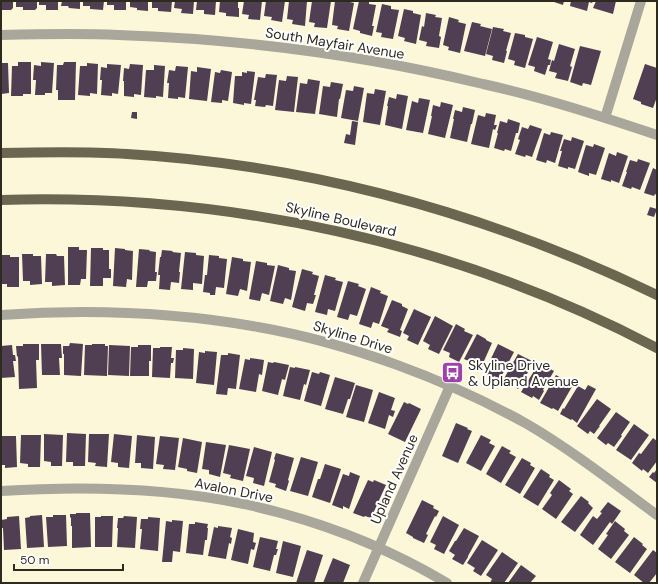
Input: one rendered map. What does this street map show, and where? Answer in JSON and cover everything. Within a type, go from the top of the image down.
[{"type":"main road","points":[[1,153],[96,153],[192,159],[281,172],[351,186],[414,202],[507,231],[597,267],[657,295]]},
{"type":"main road","name":"Skyline Boulevard","points":[[1,200],[91,200],[165,204],[250,214],[347,233],[416,251],[502,279],[563,303],[657,348]]},
{"type":"street","points":[[605,118],[641,1]]},
{"type":"street","name":"South Mayfair Avenue","points":[[1,35],[118,35],[183,38],[306,50],[425,70],[484,84],[542,99],[657,135]]},
{"type":"street","name":"Skyline Drive","points":[[1,315],[70,313],[140,314],[220,321],[299,335],[338,346],[410,370],[491,405],[561,445],[657,516]]},
{"type":"street","name":"Upland Avenue","points":[[363,583],[450,386]]},
{"type":"street","name":"Avalon Drive","points":[[1,491],[100,489],[171,493],[238,503],[272,511],[340,532],[408,561],[447,583]]},
{"type":"building","points":[[1,1],[13,1],[13,8],[11,10],[1,10]]},
{"type":"building","points":[[16,1],[37,1],[37,8],[35,10],[23,10],[23,7],[16,7]]},
{"type":"building","points":[[39,1],[58,1],[58,10],[46,10],[46,5],[39,5]]},
{"type":"building","points":[[62,1],[80,1],[80,9],[61,6]]},
{"type":"building","points":[[83,1],[104,1],[103,10],[90,9],[90,6],[83,6]]},
{"type":"building","points":[[107,1],[126,1],[126,10],[114,10],[114,5],[107,5]]},
{"type":"building","points":[[130,1],[148,1],[148,11],[137,10],[137,8],[130,7]]},
{"type":"building","points":[[152,1],[172,1],[171,12],[158,11],[158,8],[152,8]]},
{"type":"building","points":[[175,1],[194,1],[193,14],[181,13],[182,9],[174,8]]},
{"type":"building","points":[[197,1],[216,1],[215,15],[204,14],[204,10],[196,10]]},
{"type":"building","points":[[220,1],[238,1],[239,17],[226,16],[226,13],[219,12]]},
{"type":"building","points":[[244,1],[262,1],[260,20],[248,19],[249,15],[242,14]]},
{"type":"building","points":[[266,1],[285,1],[282,22],[271,20],[272,17],[264,16]]},
{"type":"building","points":[[289,1],[307,1],[305,26],[292,24],[293,20],[287,19]]},
{"type":"building","points":[[312,1],[331,1],[327,28],[314,27],[315,23],[309,22]]},
{"type":"building","points":[[335,1],[354,3],[349,31],[337,29],[338,26],[332,25]]},
{"type":"building","points":[[359,1],[369,2],[369,4],[376,5],[372,26],[374,26],[372,36],[360,33],[360,31],[353,29]]},
{"type":"building","points":[[551,1],[564,1],[563,5]]},
{"type":"building","points":[[571,1],[593,1],[592,3],[589,2],[587,11],[570,6]]},
{"type":"building","points":[[596,1],[616,1],[613,14],[593,8]]},
{"type":"building","points":[[382,4],[391,6],[391,9],[399,10],[393,39],[381,37],[382,33],[376,32]]},
{"type":"building","points":[[404,9],[421,15],[416,44],[404,41],[405,38],[398,36]]},
{"type":"building","points":[[426,13],[442,18],[439,48],[426,46],[427,42],[419,40],[422,26],[424,27]]},
{"type":"building","points":[[449,17],[466,24],[460,53],[448,50],[449,47],[443,45]]},
{"type":"building","points":[[472,22],[492,29],[485,56],[464,51]]},
{"type":"building","points":[[493,27],[504,29],[503,31],[511,33],[504,63],[492,60],[493,56],[486,54]]},
{"type":"building","points":[[515,33],[525,35],[525,37],[533,39],[525,68],[514,65],[515,61],[508,59]]},
{"type":"building","points":[[537,37],[553,42],[548,59],[551,60],[550,65],[548,65],[545,75],[534,71],[535,67],[528,65]]},
{"type":"building","points":[[559,44],[575,49],[570,66],[572,67],[568,81],[555,78],[557,73],[549,71],[552,60],[554,61]]},
{"type":"building","points":[[580,46],[601,51],[591,85],[583,83],[582,86],[570,82]]},
{"type":"building","points":[[18,62],[31,62],[31,94],[11,96],[12,66],[18,66]]},
{"type":"building","points":[[41,62],[54,63],[52,93],[35,95],[36,80],[33,80],[34,65],[41,66]]},
{"type":"building","points":[[64,62],[76,62],[75,100],[58,100],[58,90],[56,90],[57,65],[63,65]]},
{"type":"building","points":[[1,63],[8,63],[9,93],[1,94]]},
{"type":"building","points":[[87,63],[98,64],[97,94],[90,93],[90,96],[78,95],[80,66],[87,66]]},
{"type":"building","points":[[107,64],[121,65],[118,94],[112,93],[112,96],[101,95],[101,67],[107,68]]},
{"type":"building","points":[[130,64],[143,65],[141,95],[134,94],[134,97],[124,96],[124,68],[129,69]]},
{"type":"building","points":[[645,64],[657,68],[657,97],[653,108],[641,104],[641,102],[633,99]]},
{"type":"building","points":[[154,65],[165,66],[163,97],[144,97],[146,70],[154,70]]},
{"type":"building","points":[[176,66],[188,67],[185,98],[168,98],[169,83],[167,83],[169,70],[175,71]]},
{"type":"building","points":[[197,67],[211,69],[207,101],[189,99],[191,71],[197,72]]},
{"type":"building","points":[[221,70],[232,72],[228,101],[222,100],[222,103],[211,102],[215,72],[220,73]]},
{"type":"building","points":[[247,71],[255,72],[251,104],[244,103],[244,105],[233,103],[235,76],[242,76],[242,72],[247,73]]},
{"type":"building","points":[[266,74],[277,75],[273,106],[255,106],[256,100],[254,100],[258,77],[265,78]]},
{"type":"building","points":[[287,76],[298,77],[294,112],[275,110],[279,80],[286,81]]},
{"type":"building","points":[[308,79],[320,81],[315,114],[296,112],[300,83],[307,84]]},
{"type":"building","points":[[331,82],[343,84],[339,99],[337,117],[319,114],[323,86],[330,87]]},
{"type":"building","points":[[354,86],[364,88],[358,121],[341,118],[346,90],[353,91]]},
{"type":"building","points":[[375,89],[386,91],[380,125],[363,122],[367,93],[374,94]]},
{"type":"building","points":[[397,94],[408,96],[402,129],[385,125],[389,97],[396,99]]},
{"type":"building","points":[[419,98],[430,100],[423,133],[406,130],[412,101],[418,103]]},
{"type":"building","points":[[441,102],[453,105],[445,138],[428,134],[433,105],[440,107]]},
{"type":"building","points":[[463,107],[475,110],[467,142],[450,138],[455,110],[462,112]]},
{"type":"building","points":[[132,112],[137,112],[137,119],[131,118]]},
{"type":"building","points":[[486,113],[496,115],[494,125],[497,125],[495,130],[493,129],[489,148],[471,144],[478,115],[485,117]]},
{"type":"building","points":[[508,119],[520,123],[511,151],[505,149],[504,151],[494,148],[500,121],[507,123]]},
{"type":"building","points":[[352,121],[358,122],[355,145],[344,143],[346,134],[350,135]]},
{"type":"building","points":[[530,125],[542,129],[532,157],[526,155],[525,157],[515,154],[520,140],[518,139],[522,127],[528,129]]},
{"type":"building","points":[[551,132],[563,135],[555,163],[547,160],[546,163],[536,160],[544,133],[550,135]]},
{"type":"building","points":[[572,137],[584,141],[575,169],[568,167],[568,169],[558,166],[562,151],[560,151],[564,139],[571,141]]},
{"type":"building","points":[[594,144],[605,148],[596,175],[589,173],[589,176],[578,172],[586,145],[593,147]]},
{"type":"building","points":[[617,152],[628,156],[619,183],[601,179],[609,153],[616,156]]},
{"type":"building","points":[[638,159],[650,163],[640,190],[622,186],[630,160],[637,162]]},
{"type":"building","points":[[653,168],[657,170],[657,195],[655,194],[654,196],[644,193]]},
{"type":"building","points":[[650,207],[657,209],[654,217],[647,215]]},
{"type":"building","points":[[68,247],[79,247],[79,250],[87,250],[86,279],[81,279],[80,285],[68,285]]},
{"type":"building","points":[[91,248],[103,248],[103,250],[109,250],[109,269],[111,269],[111,278],[103,278],[103,286],[90,286]]},
{"type":"building","points":[[115,248],[133,251],[132,280],[127,279],[126,287],[113,286]]},
{"type":"building","points":[[139,249],[156,252],[156,281],[148,281],[147,287],[136,287]]},
{"type":"building","points":[[162,250],[181,253],[179,283],[171,282],[170,290],[159,289],[160,275],[158,275]]},
{"type":"building","points":[[185,252],[196,253],[196,255],[204,256],[202,284],[193,283],[193,290],[181,289]]},
{"type":"building","points":[[22,254],[41,256],[42,284],[30,285],[30,281],[23,281]]},
{"type":"building","points":[[46,254],[64,256],[65,285],[52,286],[52,282],[45,282]]},
{"type":"building","points":[[1,255],[19,257],[19,287],[7,287],[7,284],[1,284]]},
{"type":"building","points":[[209,255],[227,259],[224,288],[216,287],[215,295],[210,295],[210,293],[203,292],[205,275],[207,275]]},
{"type":"building","points":[[232,257],[251,262],[247,291],[240,289],[238,296],[226,294]]},
{"type":"building","points":[[256,261],[275,266],[269,295],[262,293],[260,301],[249,299]]},
{"type":"building","points":[[278,265],[289,268],[289,270],[296,271],[291,300],[285,298],[283,304],[270,301]]},
{"type":"building","points":[[302,269],[313,272],[312,274],[319,276],[313,304],[307,303],[305,311],[292,307]]},
{"type":"building","points":[[325,275],[343,282],[335,311],[328,309],[327,315],[315,312]]},
{"type":"building","points":[[348,281],[359,284],[358,286],[366,289],[357,316],[350,314],[348,320],[337,317]]},
{"type":"building","points":[[371,287],[388,296],[379,324],[373,322],[371,328],[359,324]]},
{"type":"building","points":[[392,300],[402,304],[402,306],[408,309],[400,330],[402,331],[400,337],[387,332],[389,329],[381,326]]},
{"type":"building","points":[[414,309],[431,317],[418,345],[407,340],[409,336],[403,333]]},
{"type":"building","points":[[435,316],[453,326],[439,354],[428,349],[430,345],[423,341]]},
{"type":"building","points":[[456,324],[465,329],[464,331],[473,335],[459,362],[449,357],[450,353],[443,350]]},
{"type":"building","points":[[477,334],[492,343],[484,361],[485,362],[479,371],[469,366],[471,362],[464,359]]},
{"type":"building","points":[[70,343],[83,344],[81,376],[64,375],[63,346],[69,346]]},
{"type":"building","points":[[23,344],[39,344],[39,360],[36,360],[37,388],[19,389],[18,356],[17,357],[16,346],[23,346]]},
{"type":"building","points":[[41,344],[61,344],[62,358],[59,358],[60,375],[42,375]]},
{"type":"building","points":[[105,344],[105,346],[108,346],[107,376],[84,375],[85,345]]},
{"type":"building","points":[[498,344],[514,352],[500,379],[494,376],[493,378],[484,373]]},
{"type":"building","points":[[12,345],[13,355],[15,355],[16,361],[13,361],[15,377],[1,378],[1,346]]},
{"type":"building","points":[[109,345],[130,346],[129,376],[108,375]]},
{"type":"building","points":[[138,345],[151,345],[149,376],[130,376],[131,347],[138,347]]},
{"type":"building","points":[[172,347],[171,358],[174,358],[173,363],[171,363],[170,378],[152,377],[153,348]]},
{"type":"building","points":[[183,348],[194,349],[193,379],[175,378],[176,350],[183,350]]},
{"type":"building","points":[[205,351],[217,352],[214,385],[196,383],[199,352],[205,353]]},
{"type":"building","points":[[228,353],[240,355],[236,389],[228,388],[227,395],[216,394],[221,355],[228,355]]},
{"type":"building","points":[[518,354],[534,362],[518,389],[502,382]]},
{"type":"building","points":[[250,358],[264,360],[262,375],[259,374],[256,392],[239,389],[245,359],[250,360]]},
{"type":"building","points":[[268,362],[289,365],[285,380],[282,379],[278,395],[262,391]]},
{"type":"building","points":[[539,363],[554,371],[539,400],[533,396],[532,398],[521,392]]},
{"type":"building","points":[[290,367],[310,370],[306,385],[304,384],[300,400],[283,396]]},
{"type":"building","points":[[312,372],[319,374],[320,372],[330,375],[321,406],[304,401]]},
{"type":"building","points":[[556,375],[573,385],[558,411],[540,403]]},
{"type":"building","points":[[335,377],[355,383],[343,414],[325,409]]},
{"type":"building","points":[[356,385],[373,390],[364,422],[346,417]]},
{"type":"building","points":[[588,385],[596,389],[577,423],[560,414],[578,386],[585,390]]},
{"type":"building","points":[[379,392],[395,398],[391,410],[395,411],[393,417],[389,415],[385,429],[368,423]]},
{"type":"building","points":[[597,399],[611,409],[594,434],[590,431],[588,434],[577,426]]},
{"type":"building","points":[[404,402],[421,409],[405,442],[388,434]]},
{"type":"building","points":[[616,412],[630,422],[614,447],[608,443],[606,445],[597,438]]},
{"type":"building","points":[[456,423],[472,431],[458,463],[442,456]]},
{"type":"building","points":[[634,424],[649,435],[631,460],[616,450]]},
{"type":"building","points":[[67,433],[86,434],[85,466],[73,466],[73,462],[66,462]]},
{"type":"building","points":[[44,434],[63,435],[62,466],[51,466],[51,462],[44,461]]},
{"type":"building","points":[[89,434],[109,434],[107,467],[95,466],[96,463],[88,462]]},
{"type":"building","points":[[114,434],[132,436],[129,468],[118,467],[118,463],[111,462]]},
{"type":"building","points":[[21,435],[41,435],[40,467],[28,467],[28,464],[20,463]]},
{"type":"building","points":[[137,435],[155,437],[153,469],[141,468],[141,463],[135,463]]},
{"type":"building","points":[[481,435],[491,440],[489,443],[495,446],[481,471],[466,463]]},
{"type":"building","points":[[1,436],[16,436],[17,467],[5,468],[5,465],[1,465]]},
{"type":"building","points":[[160,436],[179,438],[175,470],[163,469],[164,465],[156,464]]},
{"type":"building","points":[[183,438],[202,442],[197,473],[178,467]]},
{"type":"building","points":[[653,438],[657,441],[657,461],[648,473],[643,469],[642,471],[632,463]]},
{"type":"building","points":[[206,442],[226,445],[220,477],[209,474],[209,470],[202,469]]},
{"type":"building","points":[[229,445],[250,449],[243,481],[230,478],[231,475],[223,473]]},
{"type":"building","points":[[502,446],[511,451],[509,453],[516,457],[501,483],[486,474]]},
{"type":"building","points":[[254,447],[272,452],[264,486],[253,483],[254,478],[246,476]]},
{"type":"building","points":[[276,453],[294,458],[286,491],[275,487],[276,484],[269,482]]},
{"type":"building","points":[[301,457],[318,462],[308,496],[290,491]]},
{"type":"building","points":[[522,458],[531,463],[530,465],[535,468],[520,494],[505,485]]},
{"type":"building","points":[[325,464],[341,469],[330,503],[312,497]]},
{"type":"building","points":[[541,469],[550,475],[549,477],[554,480],[538,506],[523,497]]},
{"type":"building","points":[[657,469],[657,483],[649,477]]},
{"type":"building","points":[[350,472],[360,476],[349,509],[343,506],[343,509],[332,505],[343,474],[349,476]]},
{"type":"building","points":[[368,480],[373,482],[374,480],[386,485],[371,518],[353,513]]},
{"type":"building","points":[[559,480],[571,489],[569,491],[573,494],[556,519],[542,509],[552,495],[550,493]]},
{"type":"building","points":[[581,496],[589,502],[588,503],[593,508],[575,532],[561,522]]},
{"type":"building","points":[[422,500],[434,506],[433,508],[439,511],[426,534],[428,535],[424,543],[406,533]]},
{"type":"building","points":[[608,502],[621,511],[612,524],[610,522],[593,545],[580,535],[593,516],[597,519],[602,513],[600,512]]},
{"type":"building","points":[[90,513],[91,547],[72,548],[72,526],[70,514]]},
{"type":"building","points":[[42,515],[44,547],[27,548],[25,518]]},
{"type":"building","points":[[53,515],[66,515],[67,546],[48,547],[46,517],[53,517]]},
{"type":"building","points":[[19,516],[21,549],[4,550],[1,520],[7,519],[7,517]]},
{"type":"building","points":[[113,516],[112,547],[95,547],[95,517]]},
{"type":"building","points":[[124,516],[137,517],[135,548],[117,547],[118,518],[123,518]]},
{"type":"building","points":[[443,516],[459,525],[444,554],[434,549],[436,545],[430,542]]},
{"type":"building","points":[[148,517],[160,518],[158,551],[140,549],[142,529],[140,529],[141,519],[148,519]]},
{"type":"building","points":[[172,520],[183,521],[180,552],[173,551],[172,562],[162,562],[166,521],[172,522]]},
{"type":"building","points":[[615,521],[625,529],[624,531],[629,535],[611,559],[598,549],[608,535],[606,534]]},
{"type":"building","points":[[195,522],[208,524],[207,540],[205,540],[203,555],[186,553],[189,524],[195,524]]},
{"type":"building","points":[[218,526],[232,528],[230,537],[232,538],[231,544],[229,543],[226,559],[208,556],[214,527],[218,528]]},
{"type":"building","points":[[464,528],[479,536],[463,565],[452,559],[455,555],[449,551]]},
{"type":"building","points":[[238,529],[254,533],[253,542],[256,543],[254,550],[251,549],[248,564],[231,560]]},
{"type":"building","points":[[260,537],[278,541],[276,549],[278,549],[276,555],[274,555],[270,571],[253,567]]},
{"type":"building","points":[[634,537],[647,549],[630,573],[615,562]]},
{"type":"building","points":[[482,540],[498,550],[481,576],[473,571],[475,568],[467,563]]},
{"type":"building","points":[[283,541],[301,546],[293,577],[276,573]]},
{"type":"building","points":[[307,550],[323,555],[314,583],[296,583]]},
{"type":"building","points":[[653,550],[657,553],[657,573],[649,583],[644,583],[634,575]]},
{"type":"building","points":[[502,552],[518,563],[504,583],[490,583],[492,579],[486,575]]},
{"type":"building","points":[[333,558],[350,565],[343,583],[323,583]]},
{"type":"building","points":[[521,565],[536,576],[530,583],[508,583]]},
{"type":"place","name":"Skyline Drive & Upland Avenue","points":[[452,373]]}]
